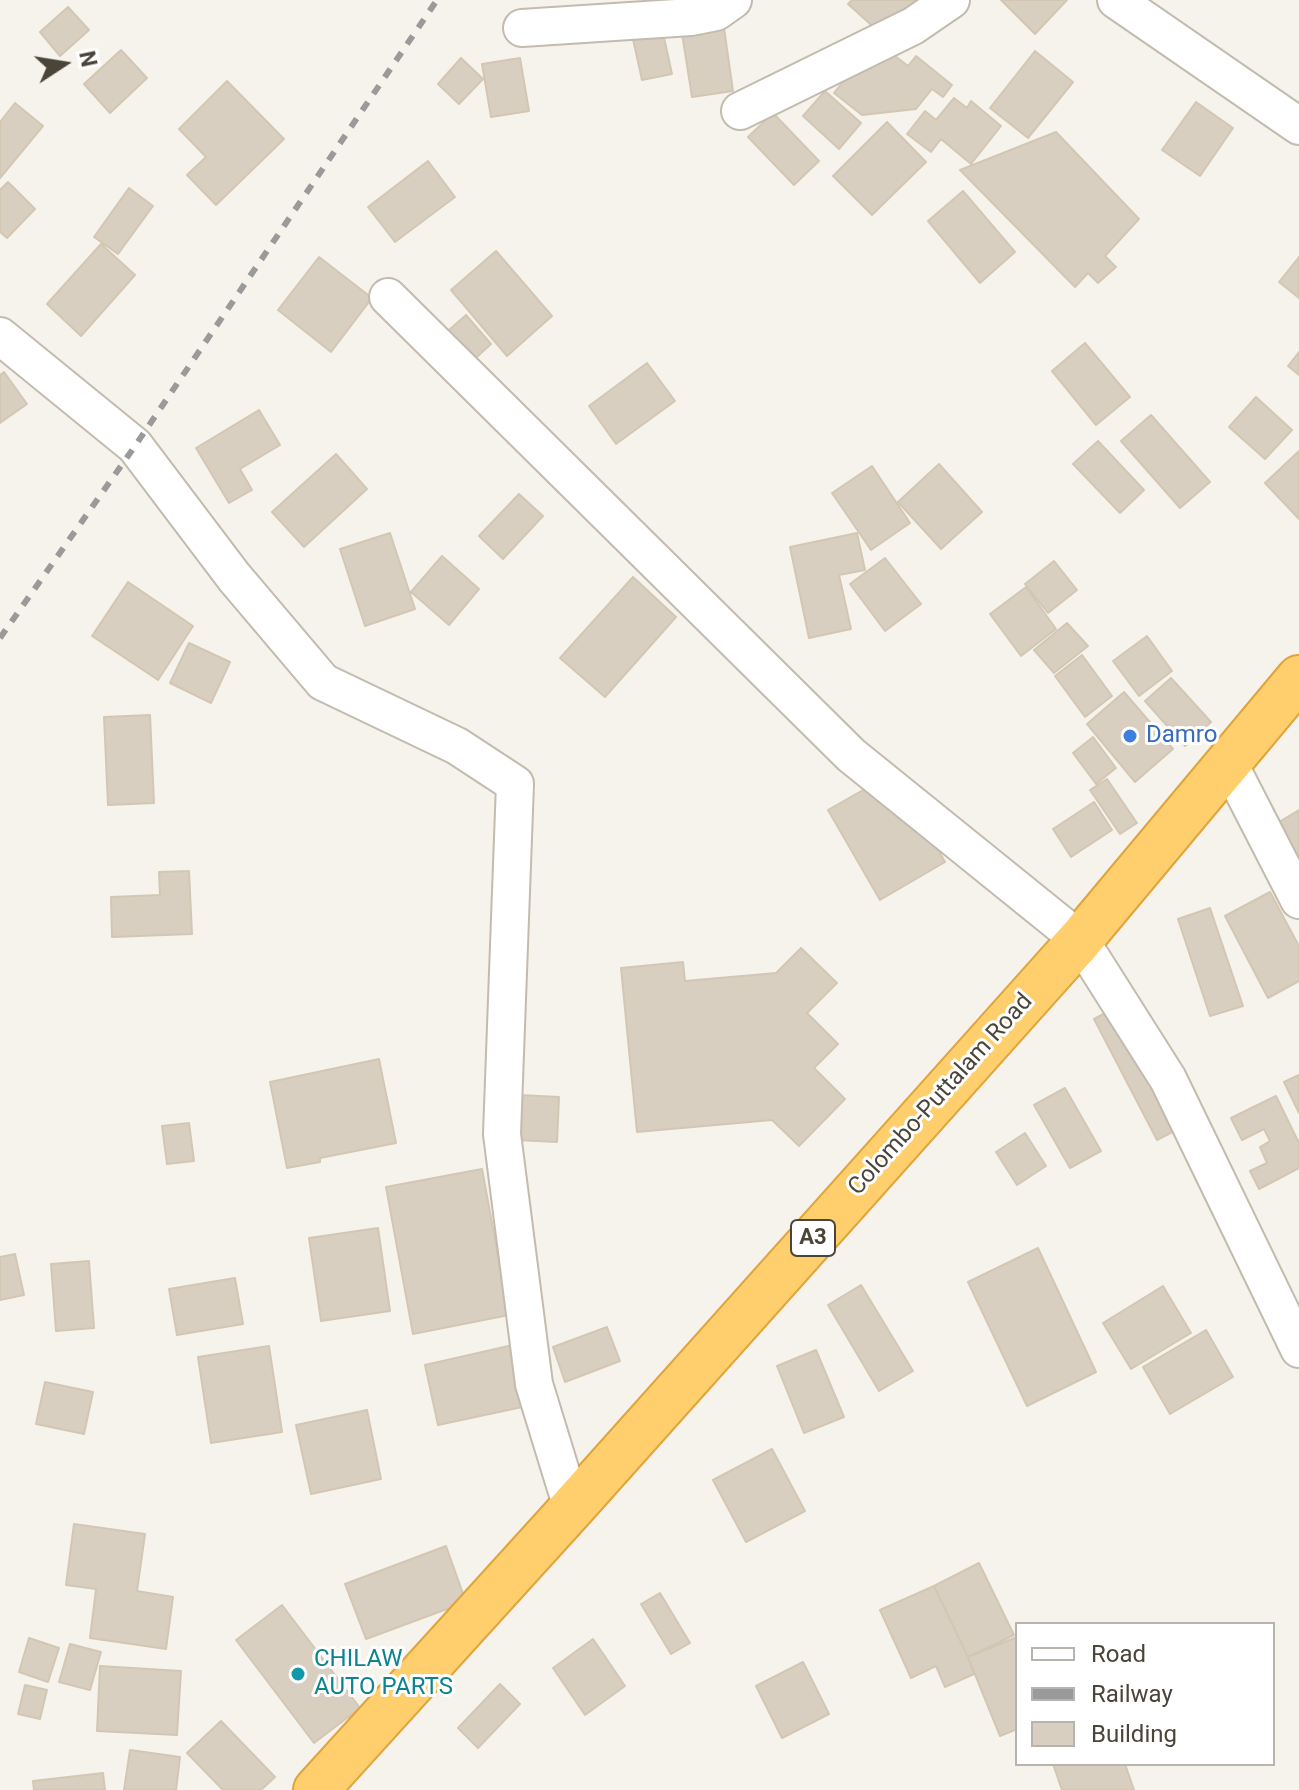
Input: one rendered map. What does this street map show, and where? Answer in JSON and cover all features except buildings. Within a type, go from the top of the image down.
[{"type":"highway","name":"Colombo-Puttalam Road","points":[[316,1790],[1080,940],[1299,678]]},
{"type":"street","points":[[522,28],[691,17],[716,12],[733,0]]},
{"type":"street","points":[[740,111],[913,26],[951,0]]},
{"type":"street","points":[[1116,0],[1299,126]]},
{"type":"street","points":[[388,297],[851,755],[1080,940],[1168,1079],[1299,1349]]},
{"type":"street","points":[[0,336],[135,446],[234,577],[323,682],[457,746],[515,784],[502,1134],[534,1384],[572,1508]]},
{"type":"street","points":[[1228,762],[1299,900]]},
{"type":"railway","points":[[0,638],[135,446],[437,0]]},
{"type":"place","name":"Damro","points":[[1130,736]]},
{"type":"place","name":"CHILAW AUTO PARTS","points":[[298,1674]]}]
